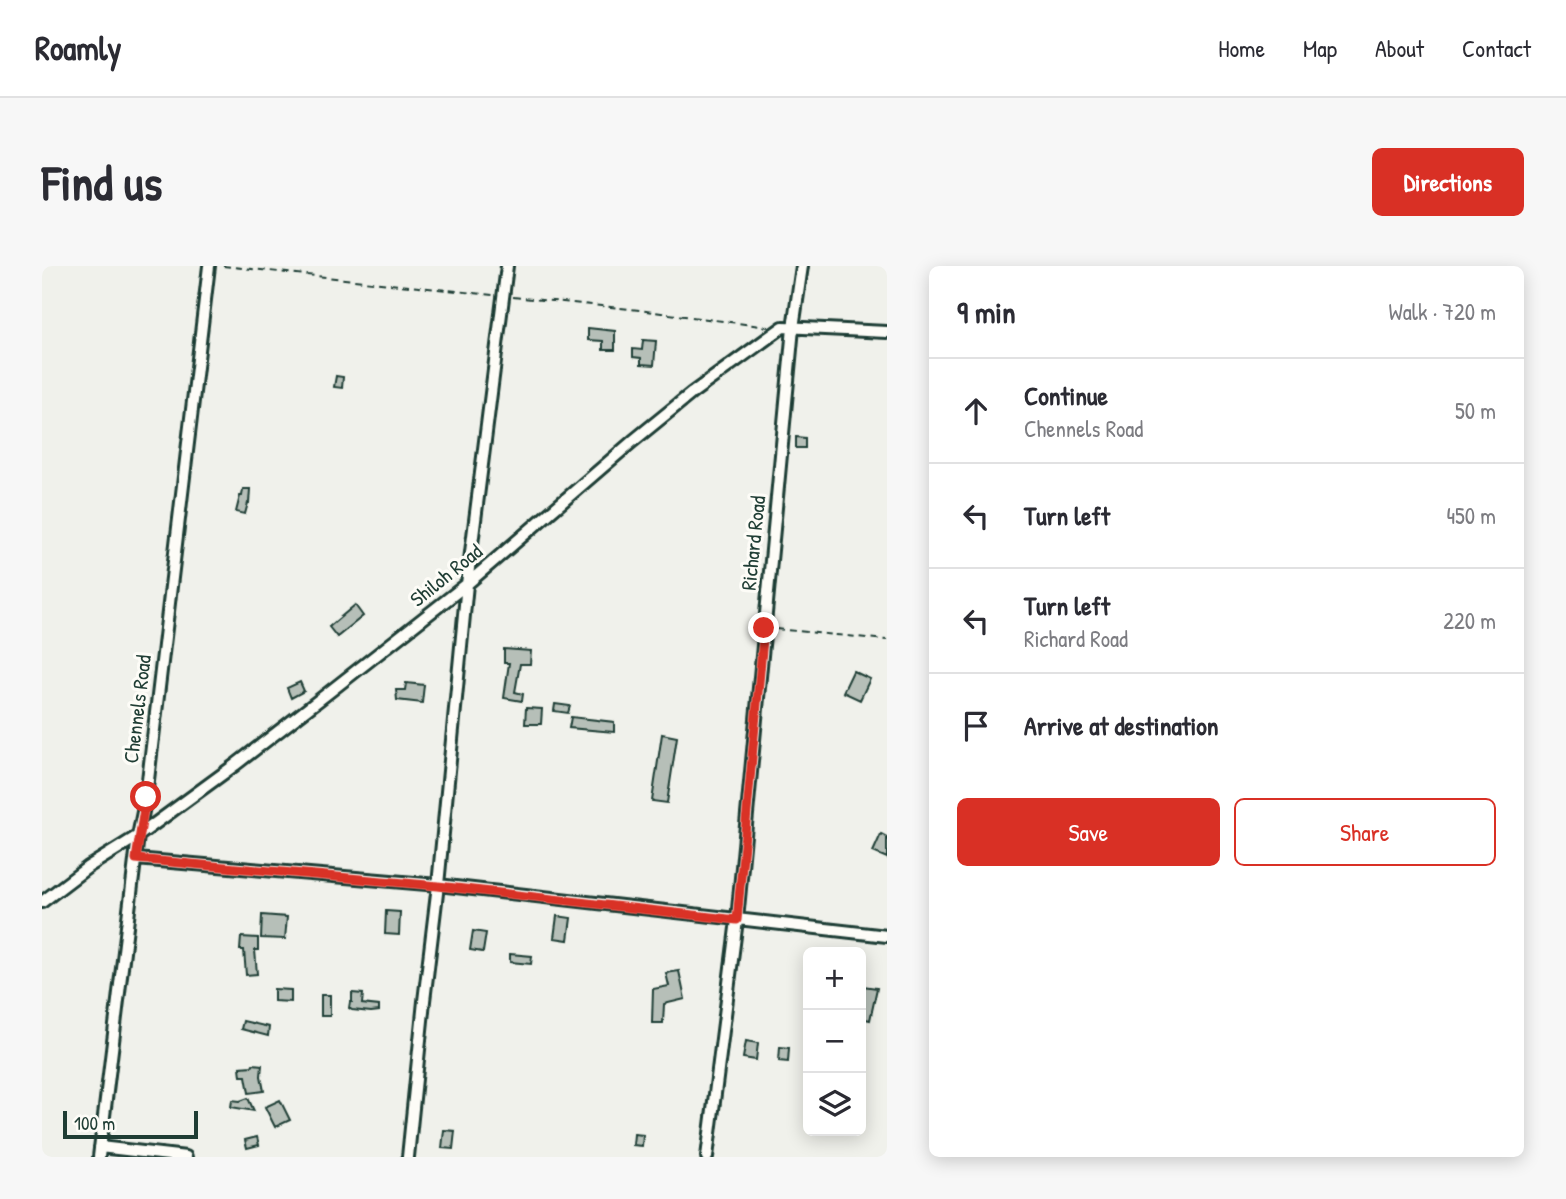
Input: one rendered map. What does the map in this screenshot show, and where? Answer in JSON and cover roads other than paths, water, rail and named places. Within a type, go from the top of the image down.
[{"type":"street","name":"Chennels Road","points":[[100,1152],[138,836],[146,797],[209,266]]},
{"type":"street","points":[[408,1157],[467,584],[507,266]]},
{"type":"street","name":"Richard Road","points":[[708,1157],[737,920],[793,328],[802,266]]},
{"type":"street","name":"Shiloh Road","points":[[42,902],[245,757],[467,584],[692,393],[783,327],[887,332]]},
{"type":"street","points":[[136,859],[438,886],[887,936]]},
{"type":"street","points":[[100,1152],[186,1157]]}]
